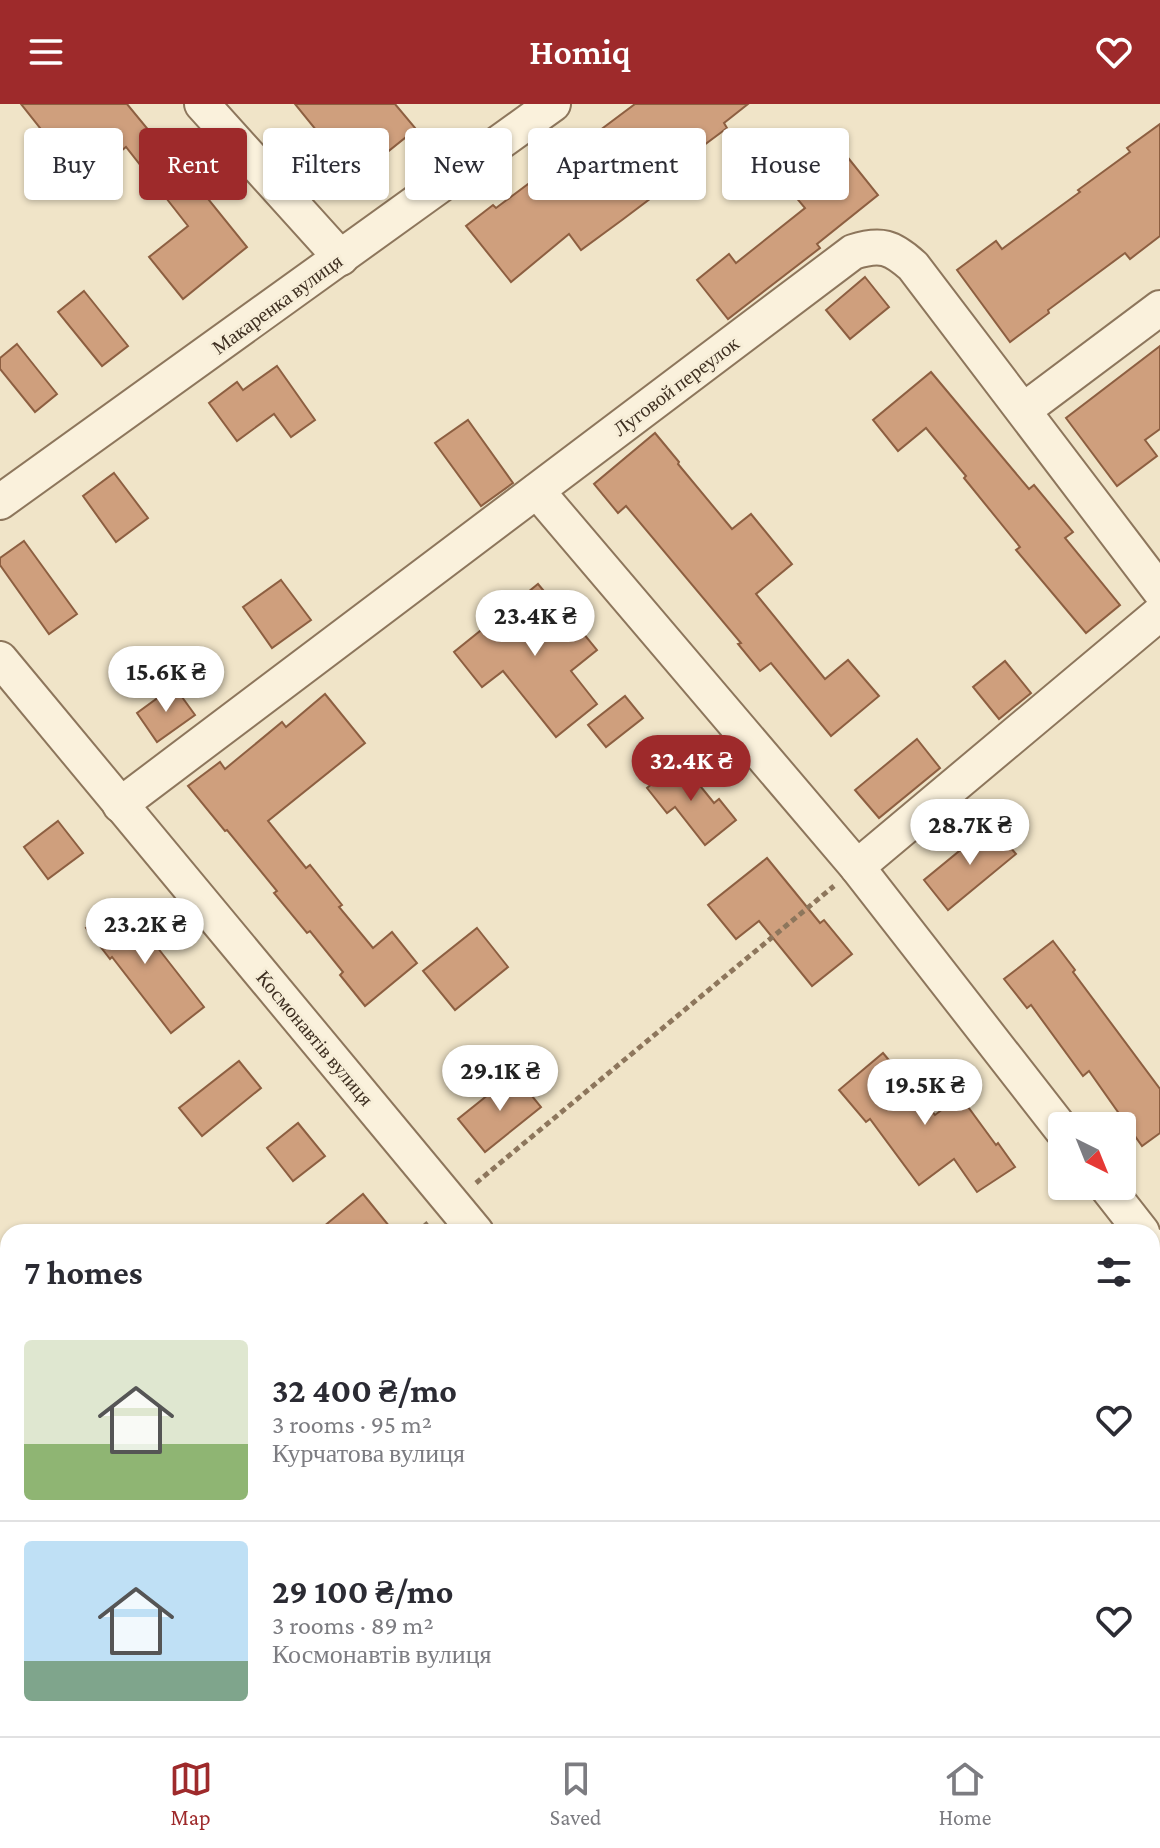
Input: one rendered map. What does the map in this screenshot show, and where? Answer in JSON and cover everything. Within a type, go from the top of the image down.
[{"type":"street","points":[[202,104],[341,258]]},
{"type":"street","name":"Макаренка вулиця","points":[[0,502],[553,104]]},
{"type":"street","name":"Луговой переулок","points":[[120,805],[853,252],[868,247],[884,247],[900,254],[913,266],[1160,591]]},
{"type":"street","points":[[1024,410],[1160,308]]},
{"type":"street","points":[[537,491],[857,867],[1048,1112]]},
{"type":"street","points":[[857,867],[1160,613]]},
{"type":"street","name":"Космонавтів вулиця","points":[[0,659],[469,1224]]},
{"type":"street","points":[[1117,1200],[1136,1224]]},
{"type":"path","points":[[427,1224],[857,867]]},
{"type":"building","points":[[21,104],[127,104],[147,128],[139,128],[139,164],[126,147],[123,149],[123,128],[40,128]]},
{"type":"building","points":[[295,104],[395,104],[415,128],[405,128],[405,138],[389,151],[389,128],[314,128]]},
{"type":"building","points":[[635,104],[748,104],[724,123],[727,128],[722,128],[722,132],[706,144],[706,128],[603,128]]},
{"type":"building","points":[[1160,124],[1160,236],[1130,259],[1125,253],[1010,342],[957,270],[996,241],[1002,249],[1080,192],[1078,190],[1130,152],[1127,148]]},
{"type":"building","points":[[849,159],[878,195],[817,244],[820,248],[728,319],[697,280],[729,254],[736,263],[805,208],[798,200],[849,200]]},
{"type":"building","points":[[528,184],[528,200],[648,200],[581,250],[569,234],[511,282],[466,226],[493,205],[496,208],[512,200],[512,196]]},
{"type":"building","points":[[168,200],[209,200],[247,247],[183,299],[149,257],[188,226]]},
{"type":"building","points":[[865,277],[889,307],[850,339],[826,310]]},
{"type":"building","points":[[84,291],[128,346],[102,366],[58,312]]},
{"type":"building","points":[[17,344],[57,394],[35,412],[0,369],[0,358]]},
{"type":"building","points":[[1160,346],[1160,429],[1145,440],[1157,456],[1117,486],[1066,418]]},
{"type":"building","points":[[277,366],[315,420],[291,437],[274,414],[237,441],[209,403],[237,382],[243,390]]},
{"type":"building","points":[[931,372],[1029,489],[1034,485],[1073,532],[1065,538],[1120,605],[1086,633],[1016,550],[1020,547],[926,428],[898,451],[873,420]]},
{"type":"building","points":[[468,420],[513,483],[481,506],[435,443]]},
{"type":"building","points":[[655,433],[732,529],[751,514],[792,564],[756,594],[825,679],[848,660],[879,696],[831,736],[771,663],[760,671],[738,644],[741,643],[626,506],[618,513],[594,484]]},
{"type":"building","points":[[114,473],[148,518],[116,542],[83,496]]},
{"type":"building","points":[[24,541],[77,614],[49,634],[0,565],[0,558]]},
{"type":"building","points":[[281,580],[311,620],[272,648],[243,607]]},
{"type":"building","points":[[538,584],[597,650],[571,671],[597,704],[556,737],[503,671],[482,687],[454,652]]},
{"type":"building","points":[[1005,661],[1031,693],[999,719],[973,687]]},
{"type":"building","points":[[174,686],[195,715],[157,742],[137,713]]},
{"type":"building","points":[[325,694],[365,743],[268,821],[306,868],[310,865],[373,948],[392,932],[417,963],[365,1006],[340,975],[343,972],[310,931],[307,933],[274,893],[277,891],[188,786],[220,762],[225,769],[282,722],[286,727]]},
{"type":"building","points":[[625,696],[643,718],[606,747],[588,725]]},
{"type":"building","points":[[917,739],[940,768],[879,818],[855,790]]},
{"type":"building","points":[[680,761],[714,803],[719,799],[736,820],[705,845],[675,807],[667,813],[647,788]]},
{"type":"building","points":[[58,821],[83,853],[48,879],[24,847]]},
{"type":"building","points":[[991,825],[1016,854],[948,910],[924,880]]},
{"type":"building","points":[[767,858],[820,923],[824,920],[852,954],[812,986],[759,921],[736,939],[708,905]]},
{"type":"building","points":[[121,901],[204,1007],[171,1033],[86,928]]},
{"type":"building","points":[[477,928],[508,967],[455,1010],[423,971]]},
{"type":"building","points":[[1053,941],[1160,1089],[1160,1133],[1142,1146],[1136,1138],[1136,1112],[1118,1112],[1089,1071],[1083,1076],[1031,1005],[1027,1008],[1004,979]]},
{"type":"building","points":[[883,1053],[935,1115],[960,1096],[1015,1167],[977,1192],[954,1159],[919,1185],[870,1119],[866,1122],[839,1090]]},
{"type":"building","points":[[239,1061],[261,1088],[202,1136],[179,1108]]},
{"type":"building","points":[[514,1074],[541,1107],[485,1152],[458,1119]]},
{"type":"building","points":[[298,1123],[325,1156],[293,1181],[267,1148]]},
{"type":"building","points":[[363,1194],[387,1224],[327,1224]]}]
